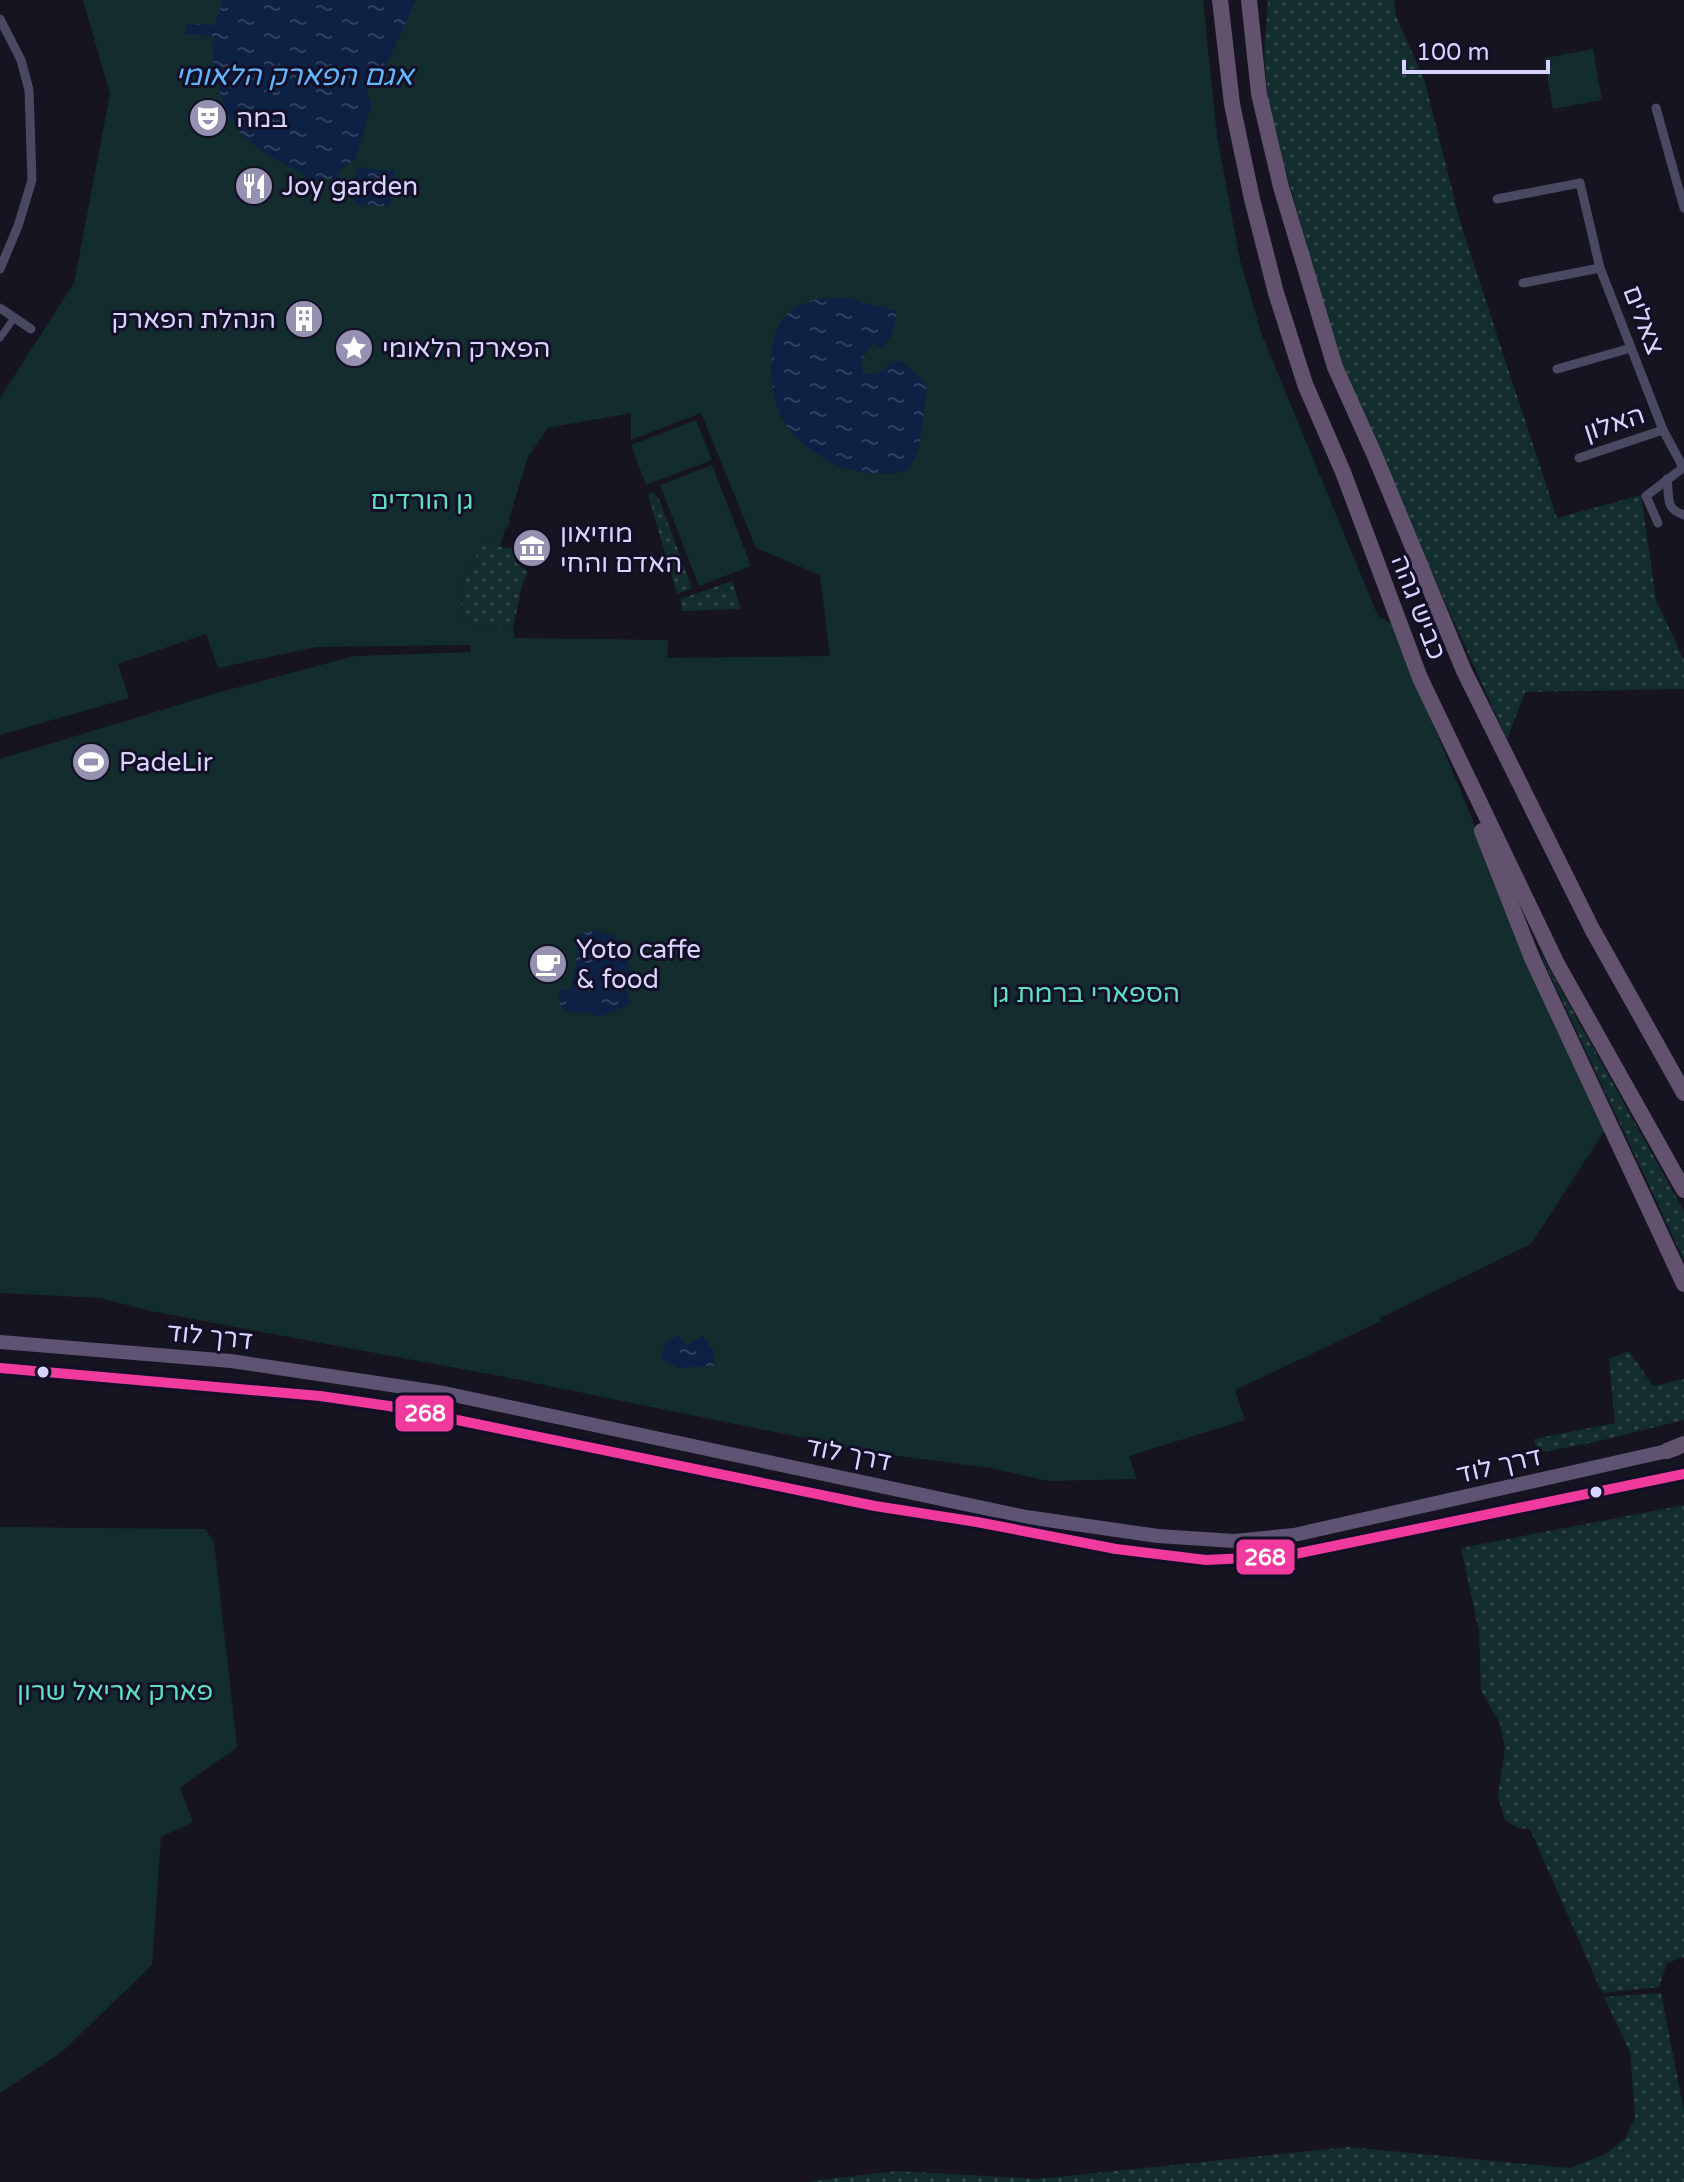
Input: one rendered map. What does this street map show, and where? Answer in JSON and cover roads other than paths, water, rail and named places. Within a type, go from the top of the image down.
[{"type":"highway","name":"כביש גהה","points":[[1220,0],[1232,104],[1252,199],[1276,293],[1305,384],[1343,472],[1420,678],[1557,964],[1684,1190]]},
{"type":"highway","name":"כביש גהה","points":[[1249,0],[1259,94],[1281,187],[1335,367],[1464,671],[1592,929],[1684,1093]]},
{"type":"highway","points":[[1255,54],[1259,0]]},
{"type":"highway","points":[[1420,678],[1532,958],[1684,1284]]},
{"type":"highway","points":[[1592,929],[1684,1071]]},
{"type":"highway","points":[[1670,1253],[1684,1293]]},
{"type":"highway","points":[[1667,1451],[1684,1446]]},
{"type":"main road","name":"דרך לוד","points":[[0,1342],[231,1361],[429,1390],[1026,1517],[1158,1536],[1234,1541],[1294,1535],[1667,1451]]},
{"type":"main road","name":"דרך לוד","points":[[0,1370],[21,1369],[320,1396],[389,1406],[875,1506],[1116,1549],[1206,1560],[1285,1556],[1684,1474]]},
{"type":"street","points":[[0,19],[21,60],[29,90],[32,180],[0,269]]},
{"type":"street","points":[[1656,108],[1684,208]]},
{"type":"street","name":"צאלים","points":[[1497,199],[1580,183],[1600,268],[1663,430],[1684,467]]},
{"type":"street","points":[[1523,283],[1600,268]]},
{"type":"street","points":[[0,308],[31,329]]},
{"type":"street","points":[[0,338],[14,318]]},
{"type":"street","points":[[1557,369],[1631,348]]},
{"type":"street","name":"האלון","points":[[1579,458],[1663,430]]},
{"type":"street","points":[[1658,523],[1646,496],[1684,467]]},
{"type":"street","points":[[1667,479],[1670,506],[1673,511],[1684,515]]},
{"type":"water","name":"אגם הפארק הלאומי","points":[[223,0],[416,0],[384,71],[367,93],[372,104],[355,159],[337,172],[339,178],[306,181],[304,174],[254,145],[233,122],[218,86],[213,36],[185,34],[186,24],[215,25]]},
{"type":"water","points":[[357,167],[394,171],[390,207],[354,204]]},
{"type":"water","points":[[819,298],[848,298],[896,311],[891,336],[881,348],[873,344],[861,360],[863,374],[878,372],[891,362],[900,361],[922,378],[927,389],[919,449],[907,472],[861,472],[843,468],[799,440],[783,420],[771,376],[773,344],[785,316],[796,307]]},
{"type":"water","points":[[595,930],[615,936],[626,957],[630,974],[621,979],[630,999],[628,1005],[600,1017],[585,1011],[577,1014],[563,1010],[558,998],[561,989],[570,989],[576,968],[577,935]]},
{"type":"water","points":[[679,1335],[686,1345],[703,1336],[714,1352],[713,1366],[679,1368],[661,1359],[665,1342]]},
{"type":"place","name":"במה","points":[[208,118]]},
{"type":"place","name":"Joy garden","points":[[254,186]]},
{"type":"place","name":"הנהלת הפארק","points":[[304,319]]},
{"type":"place","name":"הפארק הלאומי","points":[[354,348]]},
{"type":"place","name":"מוזיאון האדם והחי","points":[[532,548]]},
{"type":"place","name":"PadeLir","points":[[91,762]]},
{"type":"place","name":"Yoto caffe & food","points":[[548,964]]},
{"type":"park label","name":"גן הורדים","points":[[422,500]]},
{"type":"park label","name":"הספארי ברמת גן","points":[[1086,993]]},
{"type":"park label","name":"פארק אריאל שרון","points":[[115,1691]]}]
